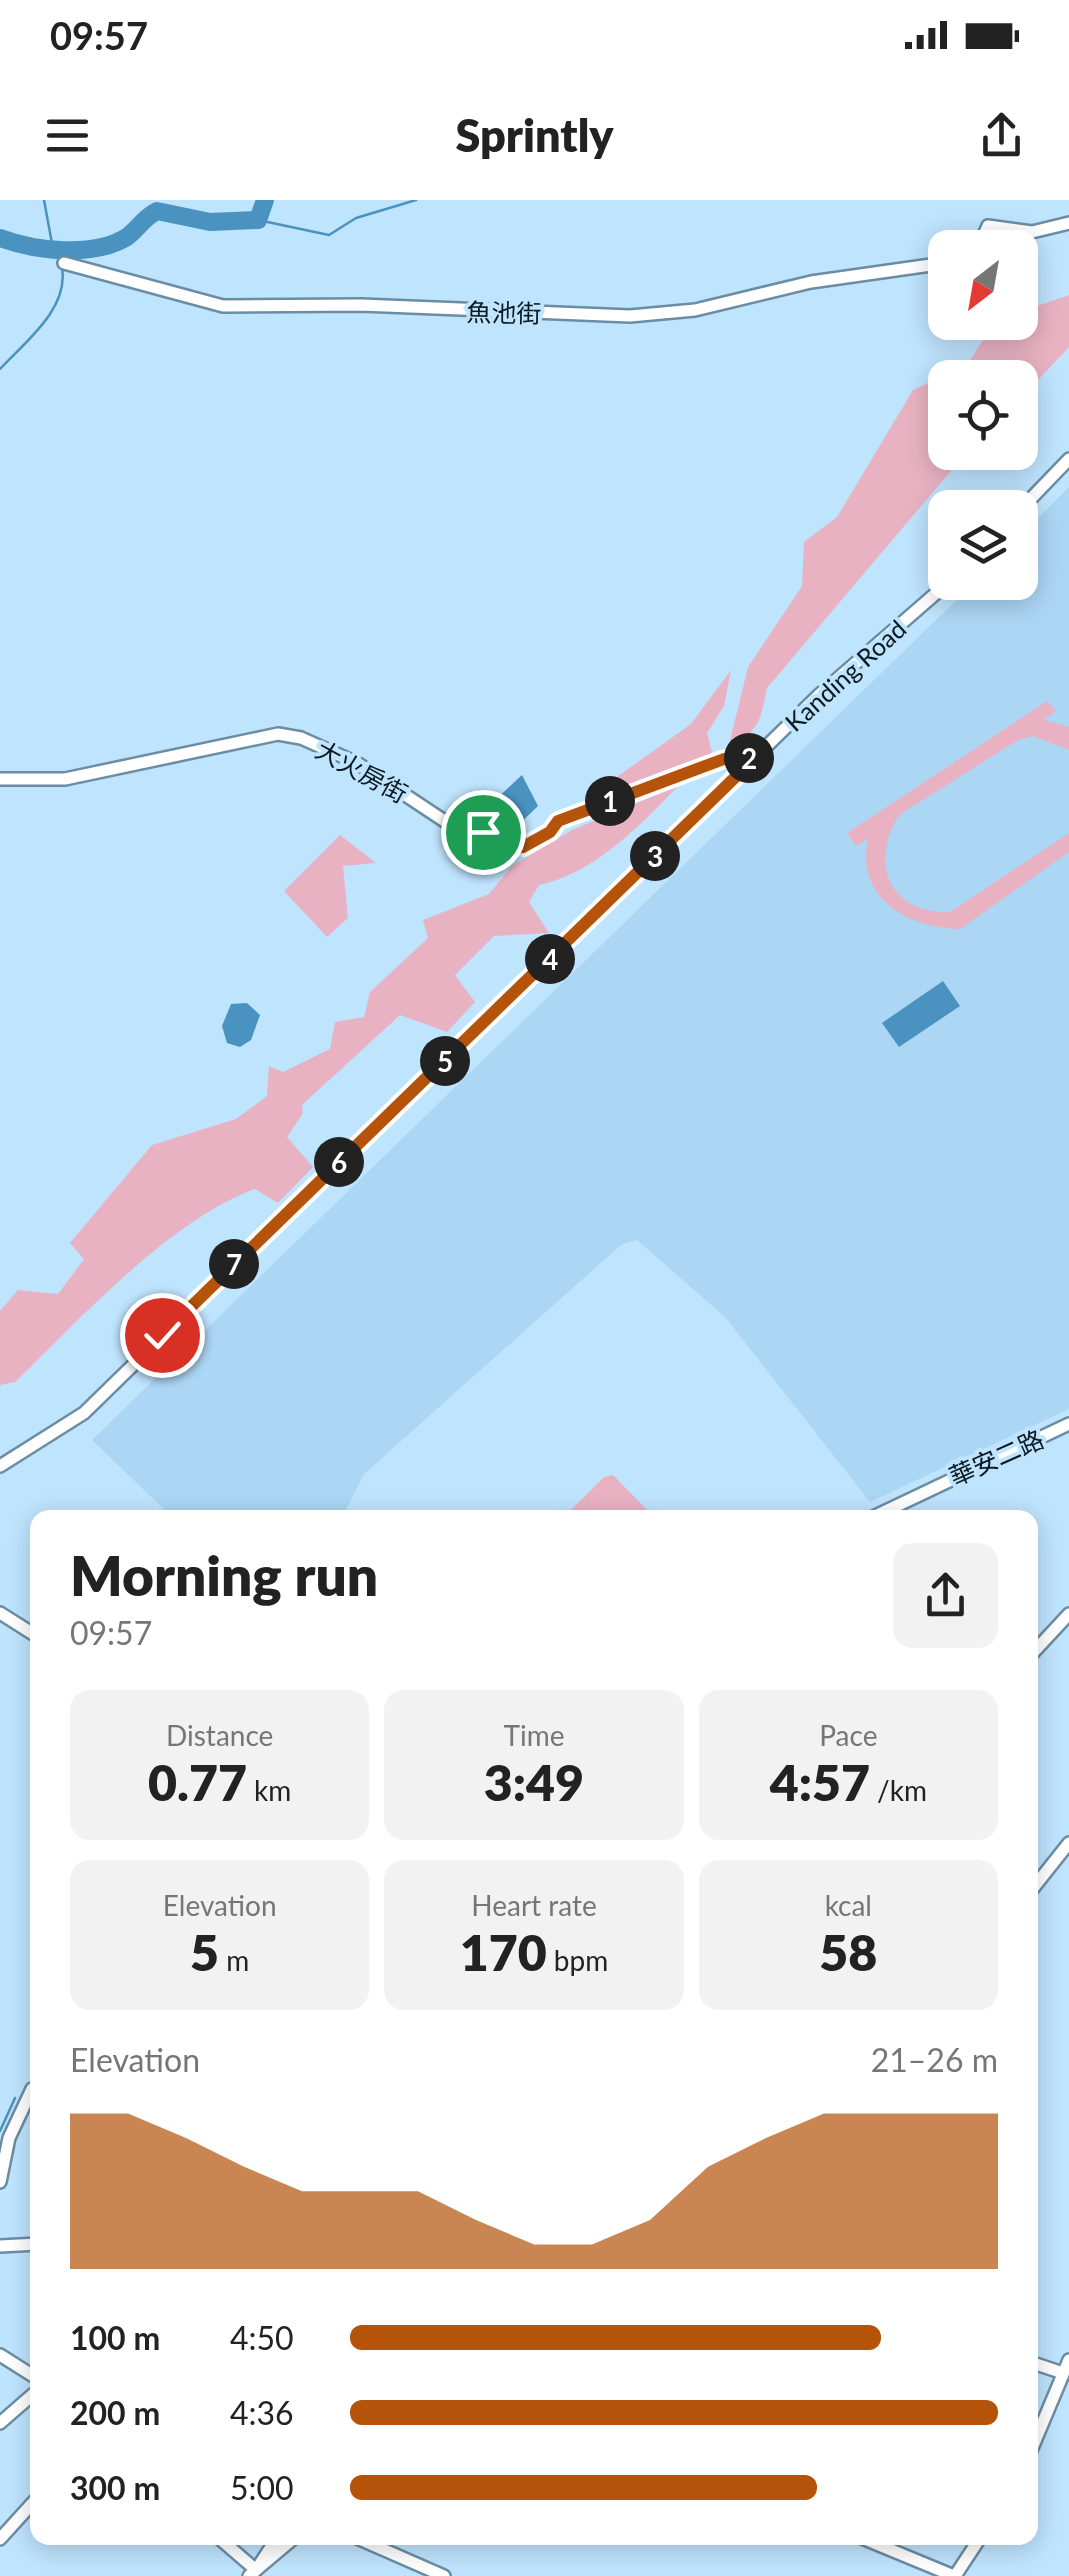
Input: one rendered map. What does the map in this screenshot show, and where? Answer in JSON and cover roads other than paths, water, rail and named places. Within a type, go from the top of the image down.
[{"type":"street","points":[[1038,231],[1069,223]]},
{"type":"street","points":[[986,230],[988,226],[1017,230]]},
{"type":"street","name":"魚池街","points":[[64,263],[223,306],[361,305],[630,316],[694,310],[811,282],[928,265]]},
{"type":"street","points":[[1038,491],[1069,459]]},
{"type":"street","name":"Kanding Road","points":[[0,1466],[84,1413],[755,758],[929,600]]},
{"type":"street","name":"大火房街","points":[[0,779],[65,779],[278,734],[301,738],[344,756],[449,824],[511,834],[523,847],[550,832],[558,821],[724,759],[755,758]]},
{"type":"street","points":[[469,828],[504,858]]},
{"type":"street","name":"華安二路","points":[[888,1510],[1069,1424]]},
{"type":"street","points":[[0,1613],[30,1632]]},
{"type":"street","points":[[1038,1647],[1069,1614]]},
{"type":"street","points":[[1038,1882],[1069,1842]]},
{"type":"street","points":[[0,2182],[9,2138],[30,2097]]},
{"type":"street","points":[[0,2246],[30,2244]]},
{"type":"street","points":[[0,2356],[30,2375]]},
{"type":"street","points":[[1038,2434],[1069,2360]]},
{"type":"street","points":[[1038,2365],[1063,2373],[1069,2386]]},
{"type":"street","points":[[0,2422],[30,2397]]},
{"type":"street","points":[[0,2538],[30,2506]]},
{"type":"street","points":[[225,2545],[252,2573]]},
{"type":"street","points":[[252,2573],[272,2545]]},
{"type":"street","points":[[252,2573],[286,2545]]},
{"type":"street","points":[[374,2545],[444,2576]]},
{"type":"street","points":[[879,2545],[955,2576],[975,2545]]},
{"type":"waterway","points":[[44,200],[53,249],[61,260]]},
{"type":"waterway","points":[[0,238],[47,249],[98,248],[127,237],[157,211],[210,222],[258,220],[265,200]]},
{"type":"waterway","points":[[258,220],[329,235],[356,218],[416,200]]},
{"type":"waterway","points":[[0,369],[52,311],[59,297],[62,268]]},
{"type":"waterway","points":[[0,2131],[15,2098]]}]
